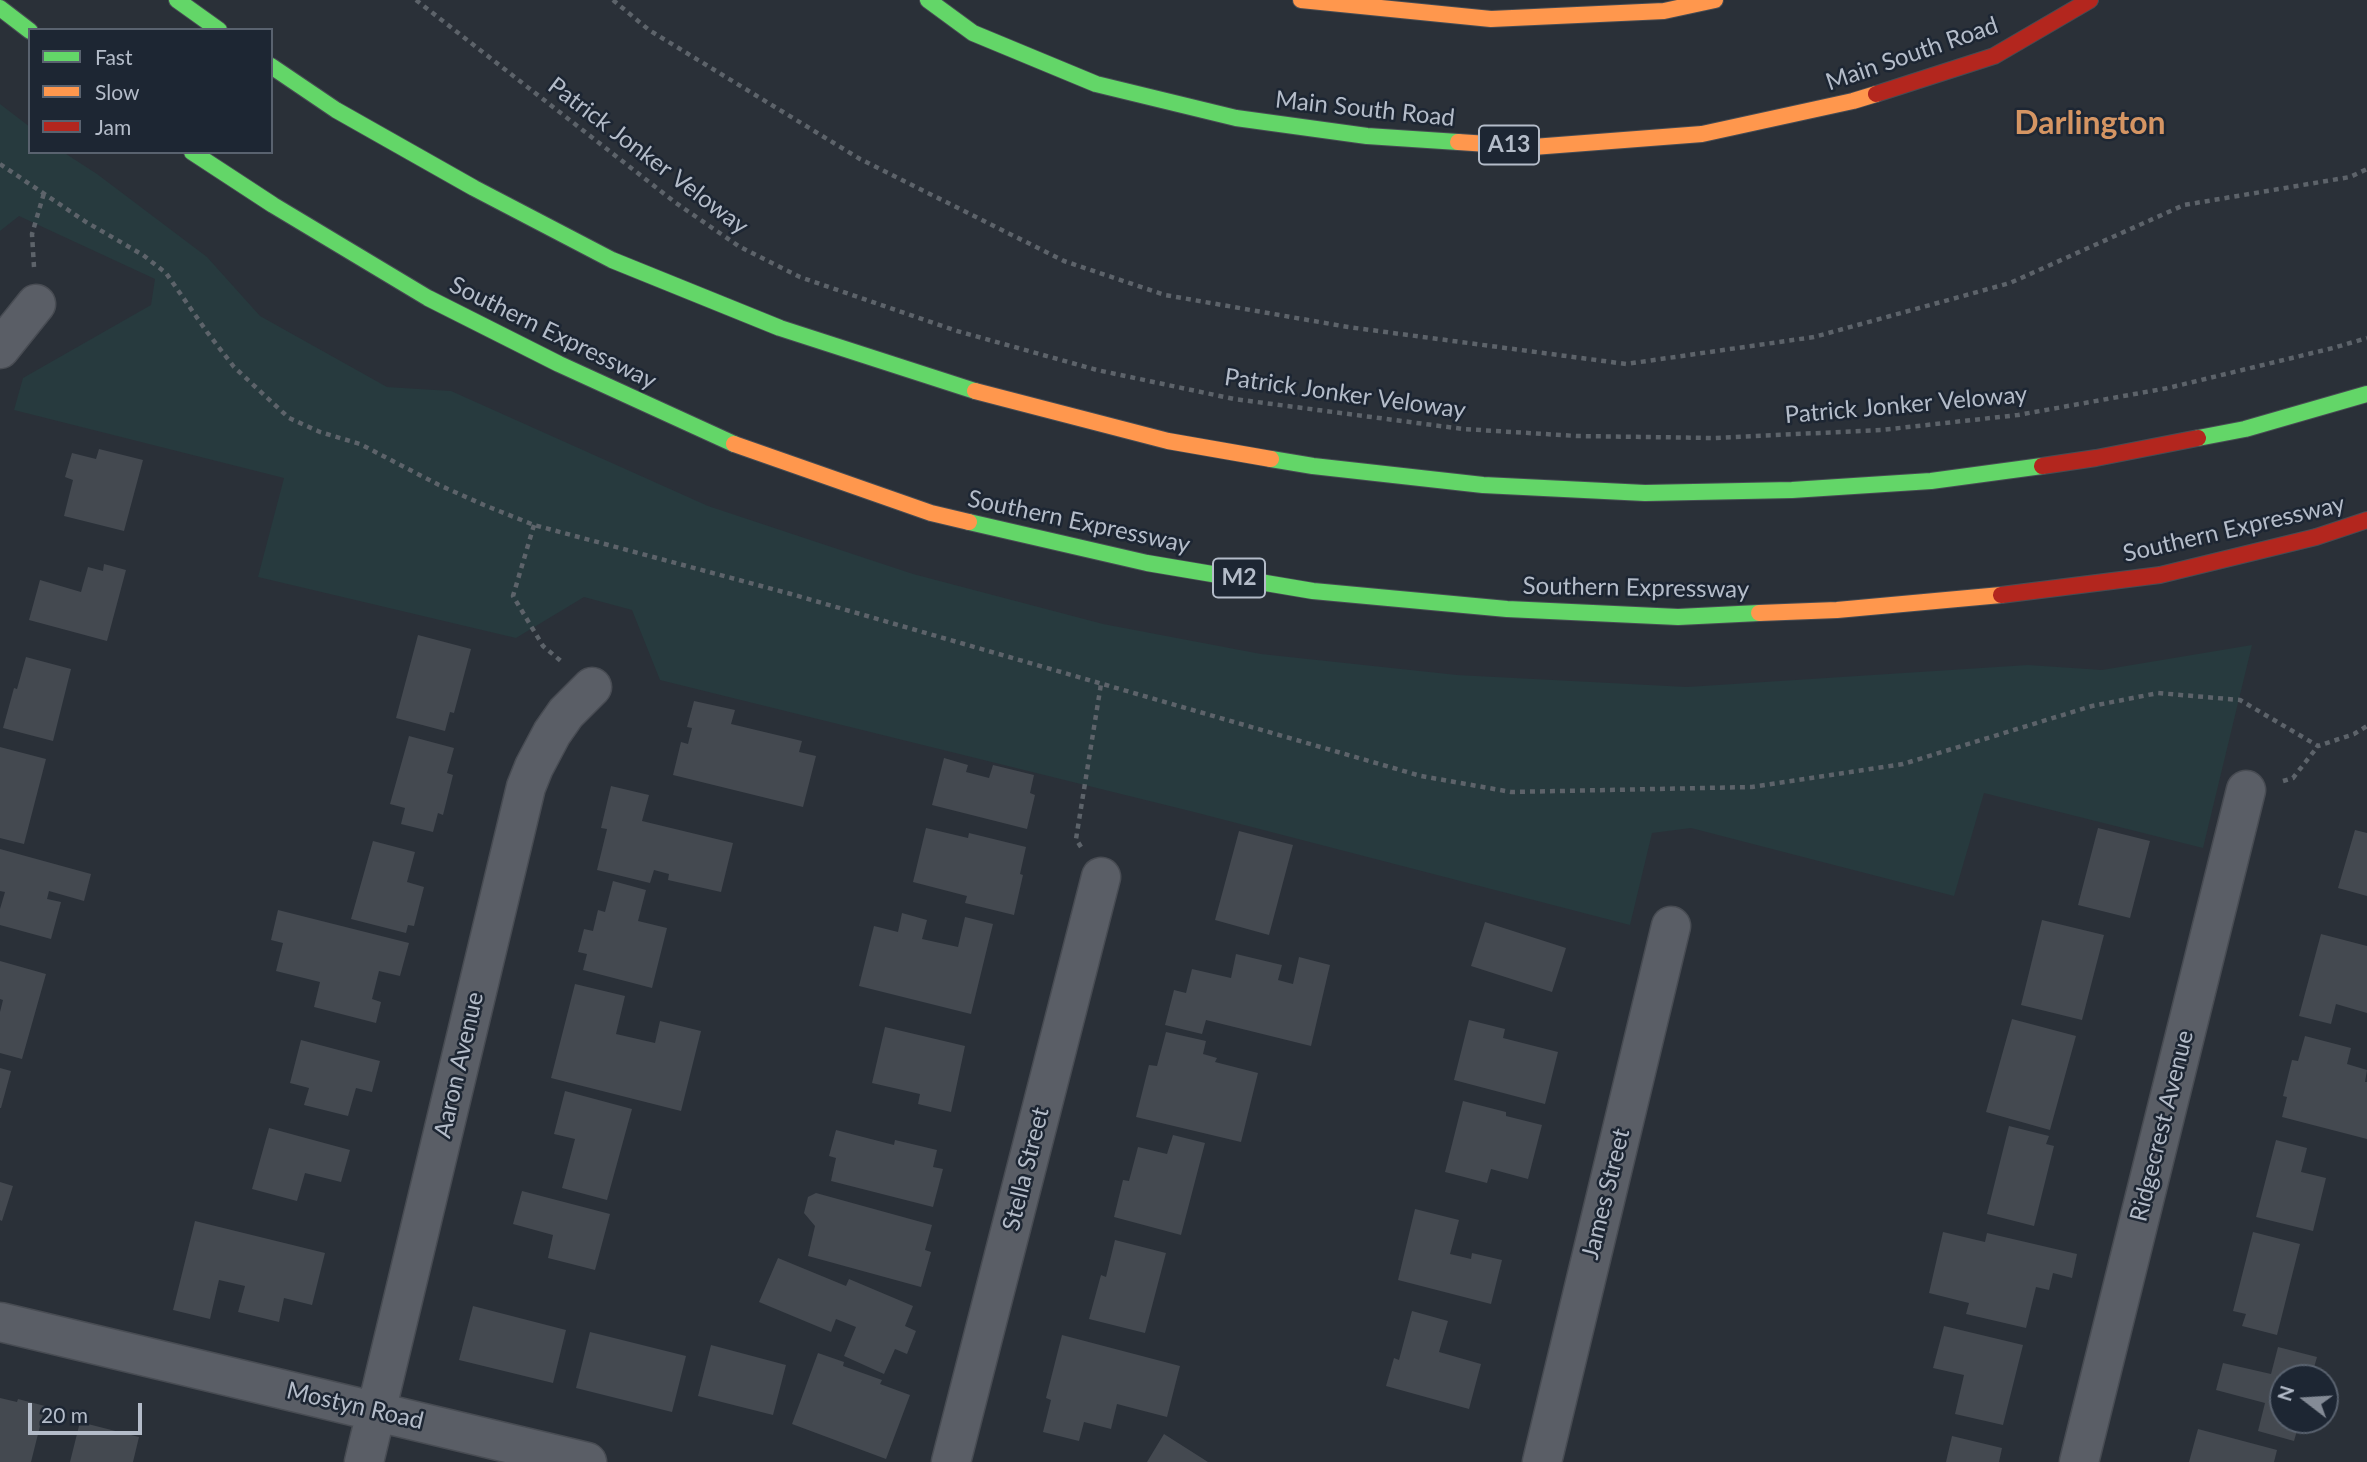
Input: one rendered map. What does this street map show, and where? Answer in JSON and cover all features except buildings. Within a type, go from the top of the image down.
[{"type":"highway","points":[[177,0],[216,28]]},
{"type":"highway","name":"Main South Road","points":[[928,0],[973,33],[1096,84],[1236,118],[1367,136],[1533,147],[1702,134],[1853,102],[1994,56],[2090,0]]},
{"type":"highway","points":[[1300,0],[1491,19],[1664,11],[1715,0]]},
{"type":"highway","points":[[0,8],[28,29]]},
{"type":"highway","points":[[273,66],[336,110],[474,188],[612,260],[780,328],[963,388],[1117,428],[1168,441],[1313,466],[1483,485],[1645,493],[1792,489],[1931,481],[2096,458],[2245,429],[2367,394]]},
{"type":"highway","name":"Southern Expressway","points":[[195,154],[272,205],[428,298],[559,363],[741,447],[931,513],[1147,563],[1300,589],[1507,609],[1678,617],[1837,610],[1998,595],[2160,575],[2316,537],[2367,520]]},
{"type":"street","points":[[0,349],[36,304]]},
{"type":"street","name":"Aaron Avenue","points":[[364,1462],[526,787],[552,733],[566,713],[592,687]]},
{"type":"street","name":"Ridgecrest Avenue","points":[[2079,1462],[2246,790]]},
{"type":"street","name":"Stella Street","points":[[951,1462],[1101,877]]},
{"type":"street","name":"James Street","points":[[1542,1462],[1671,926]]},
{"type":"street","name":"Mostyn Road","points":[[0,1322],[587,1462]]},
{"type":"path","name":"Patrick Jonker Veloway","points":[[416,0],[676,203],[740,247],[800,277],[957,331],[1097,370],[1234,399],[1464,429],[1577,436],[1714,438],[1881,430],[2018,415],[2168,388],[2367,338]]},
{"type":"path","points":[[612,0],[649,30],[860,159],[1064,261],[1165,295],[1348,327],[1626,364],[1814,337],[2010,283],[2184,205],[2350,177],[2367,169]]},
{"type":"path","points":[[0,164],[143,255],[166,273],[234,366],[289,418],[320,432],[360,444],[439,485],[534,525],[791,594],[1421,776],[1511,792],[1752,787],[1903,764],[2092,706],[2158,694],[2240,700],[2318,746]]},
{"type":"path","points":[[36,304],[32,234],[44,193]]},
{"type":"path","points":[[534,525],[513,596],[543,646],[592,687]]},
{"type":"path","points":[[1101,684],[1076,839],[1101,877]]},
{"type":"path","points":[[2246,790],[2293,778],[2318,746],[2354,734],[2367,726]]},
{"type":"green space","points":[[0,104],[28,125],[28,154],[66,154],[97,174],[207,257],[260,316],[387,387],[451,391],[708,506],[913,574],[1103,624],[1261,654],[1457,675],[1687,687],[2028,665],[2102,670],[2252,645],[2203,848],[1984,793],[1954,896],[1691,828],[1652,833],[1630,925],[1194,812],[660,680],[632,610],[584,597],[516,638],[258,577],[284,478],[14,410],[23,378],[151,305],[155,279],[19,216],[0,231]]},
{"type":"traffic: fast","points":[[177,0],[216,28]]},
{"type":"traffic: fast","points":[[928,0],[973,33],[1096,84],[1236,118],[1367,136],[1458,142]]},
{"type":"traffic: fast","points":[[0,8],[28,29]]},
{"type":"traffic: fast","points":[[273,67],[336,110],[474,188],[612,260],[780,328],[975,391]]},
{"type":"traffic: fast","points":[[195,154],[273,205],[428,298],[559,364],[734,444]]},
{"type":"traffic: fast","points":[[2198,438],[2245,429],[2367,394]]},
{"type":"traffic: fast","points":[[1271,459],[1483,485],[1645,493],[1792,490],[1931,481],[2042,466]]},
{"type":"traffic: fast","points":[[969,522],[1147,563],[1313,591],[1507,609],[1678,617],[1759,613]]},
{"type":"traffic: slow","points":[[1301,0],[1491,19],[1664,11],[1715,0]]},
{"type":"traffic: slow","points":[[1458,142],[1533,147],[1702,134],[1876,94]]},
{"type":"traffic: slow","points":[[975,391],[1168,441],[1271,459]]},
{"type":"traffic: slow","points":[[734,444],[931,513],[969,522]]},
{"type":"traffic: slow","points":[[1759,613],[1837,610],[2001,595]]},
{"type":"traffic: jam","points":[[1876,94],[1994,56],[2090,0]]},
{"type":"traffic: jam","points":[[2042,466],[2198,438]]},
{"type":"traffic: jam","points":[[2001,595],[2160,575],[2316,537],[2367,520]]},
{"type":"district","name":"Darlington","points":[[2090,124]]}]
